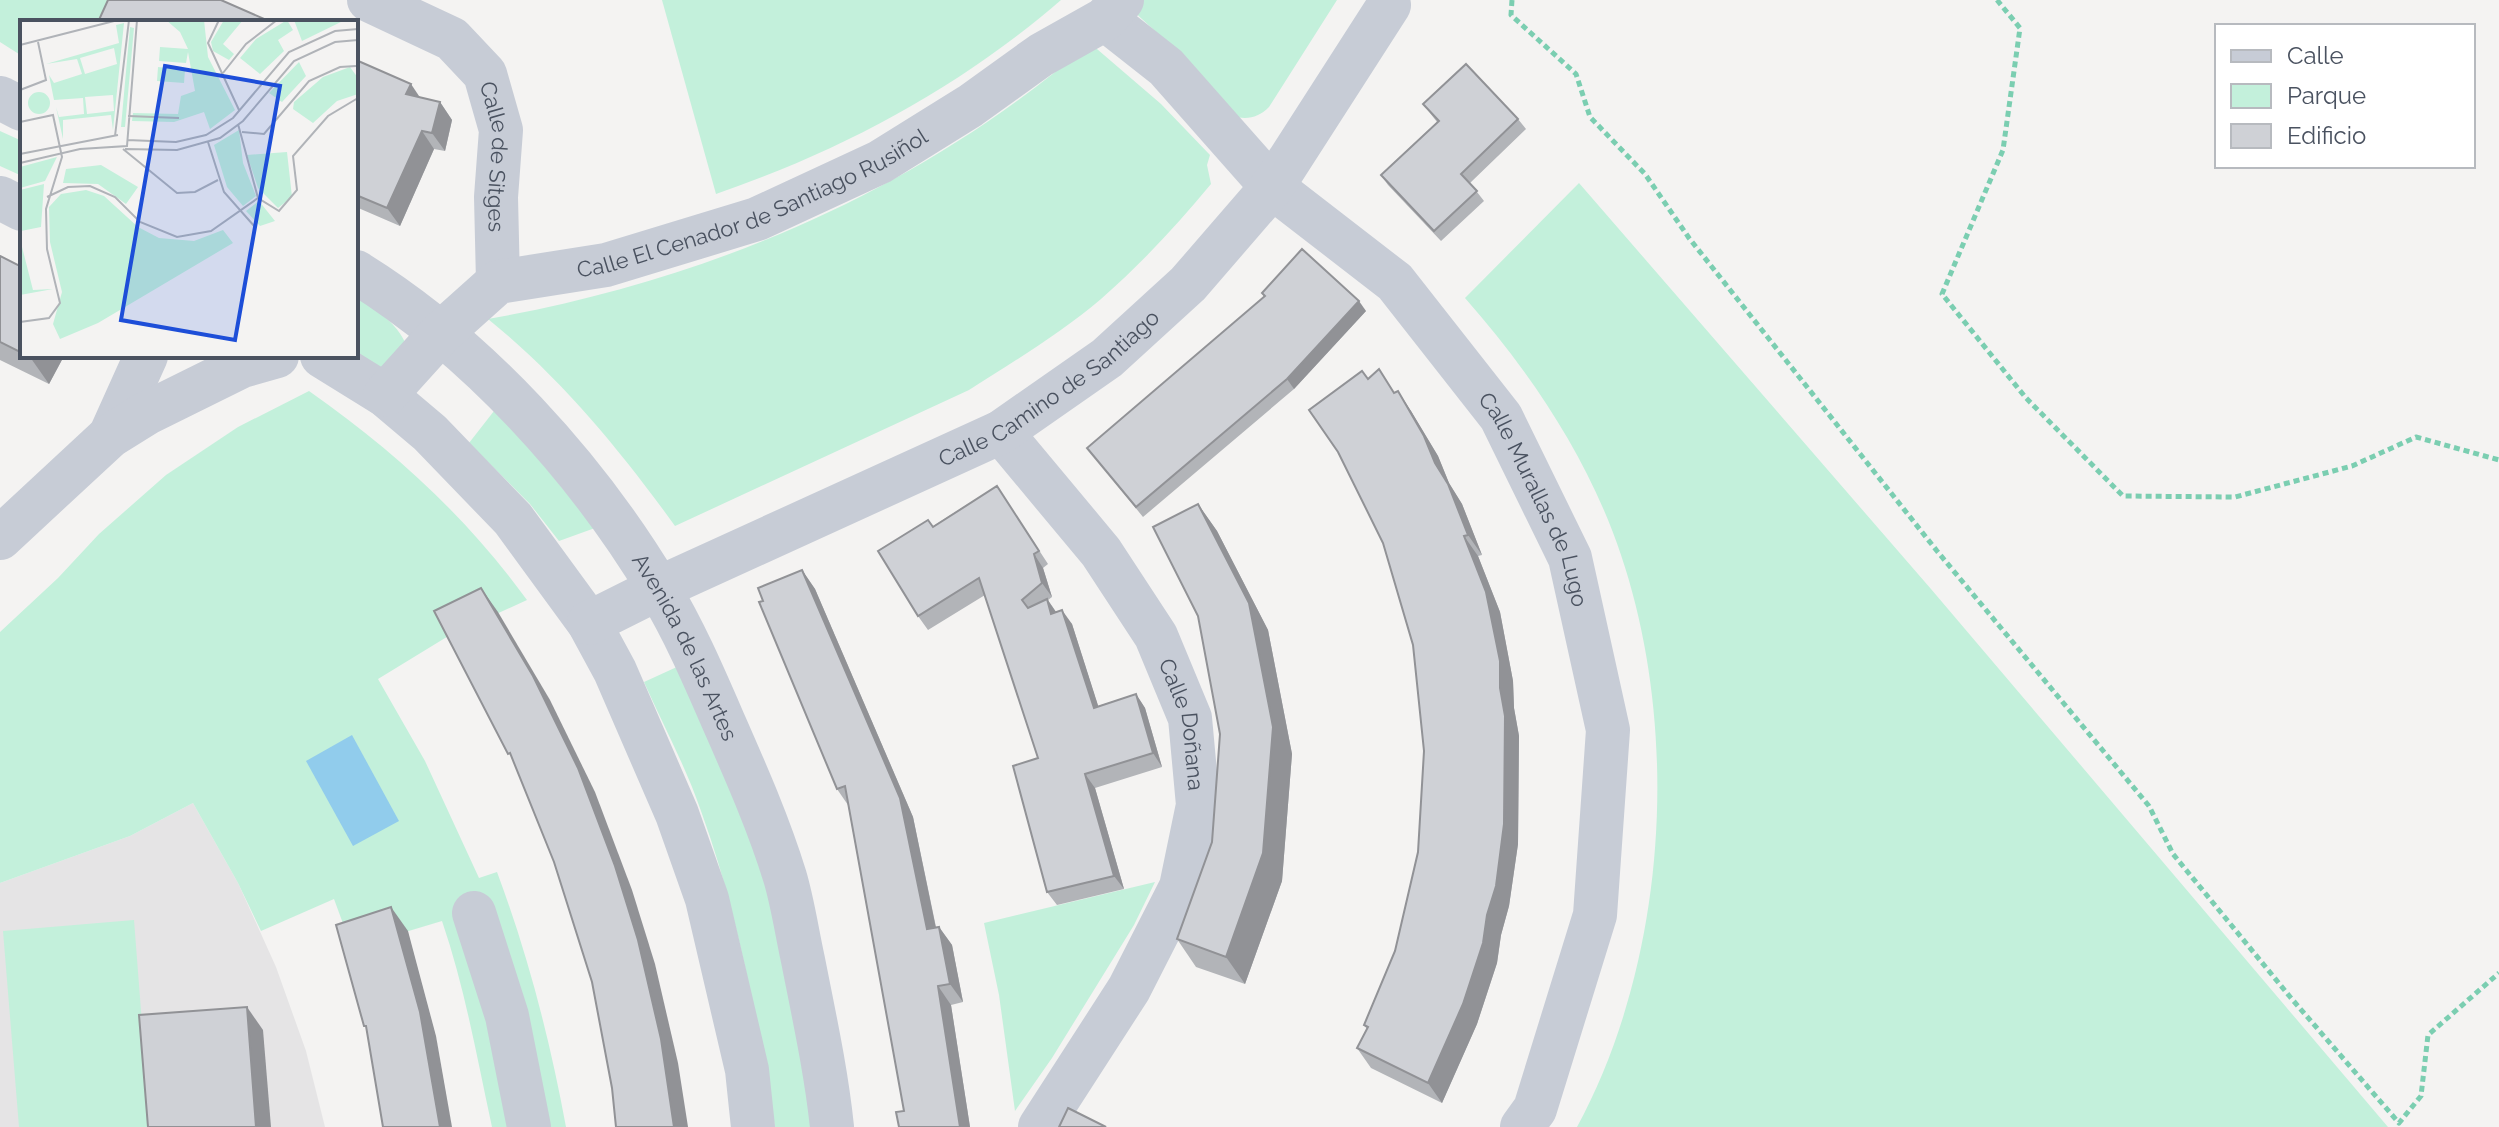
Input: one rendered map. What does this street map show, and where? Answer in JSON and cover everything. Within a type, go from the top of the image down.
[{"type":"street","name":"Calle de Sitges","points":[[369,0],[452,39],[485,74],[501,130],[496,197],[498,282]]},
{"type":"street","name":"Calle Camino de Santiago","points":[[589,623],[1001,432],[1107,358],[1188,284],[1272,187],[1389,5]]},
{"type":"street","name":"Calle El Cenador de Santiago Rusiñol","points":[[498,282],[606,265],[757,219],[880,162],[1113,10]]},
{"type":"street","name":"Calle Murallas de Lugo","points":[[1113,10],[1272,187],[1395,282],[1501,417],[1570,558],[1608,730],[1595,915],[1535,1109],[1522,1127]]},
{"type":"street","points":[[0,98],[20,108]]},
{"type":"street","points":[[0,198],[20,208]]},
{"type":"street","name":"Avenida de las Artes","points":[[358,273],[391,294],[441,333],[498,385],[593,488],[659,588],[686,637],[752,785],[785,879],[825,1066],[832,1127]]},
{"type":"street","points":[[385,395],[441,333],[498,282]]},
{"type":"street","points":[[110,436],[145,358]]},
{"type":"street","points":[[0,538],[110,436],[147,413],[242,366],[270,358]]},
{"type":"street","points":[[325,358],[385,395],[430,433],[513,519],[589,623],[615,671],[677,814],[707,899],[747,1070],[753,1127]]},
{"type":"street","name":"Calle Doñana","points":[[1001,432],[1101,552],[1156,636],[1190,718],[1198,805],[1181,887],[1129,989],[1040,1127]]},
{"type":"street","points":[[474,913],[507,1016],[529,1127]]},
{"type":"path","points":[[1512,0],[1511,15],[1576,74],[1590,117],[1645,174],[1689,238],[1927,538],[2149,806],[2173,854],[2399,1123],[2421,1096],[2428,1035],[2499,973]]},
{"type":"path","points":[[1997,0],[2020,28],[2003,150],[1942,294],[2026,398],[2123,496],[2235,497],[2352,466],[2416,437],[2499,460]]},
{"type":"shaded area","points":[[193,803],[238,883],[276,967],[306,1051],[325,1127],[0,1127],[0,883],[130,836]]},
{"type":"green space","points":[[0,0],[128,0],[119,20],[20,20],[20,55],[0,42]]},
{"type":"green space","points":[[662,0],[1061,0],[982,61],[898,114],[809,158],[716,194]]},
{"type":"green space","points":[[1138,0],[1337,0],[1269,107],[1256,116],[1243,118],[1232,116],[1130,8]]},
{"type":"green space","points":[[1090,43],[1161,104],[1210,155],[1207,165],[1211,184],[1144,258],[1086,312],[969,390],[675,526],[633,470],[565,390],[488,319],[570,302],[651,280],[731,254],[808,222],[883,185],[955,143],[1024,96]]},
{"type":"green space","points":[[0,131],[20,140],[20,175],[0,166]]},
{"type":"green space","points":[[1579,183],[1931,589],[2388,1127],[1577,1127],[1607,1062],[1630,993],[1646,920],[1655,846],[1657,770],[1652,696],[1640,624],[1608,519],[1556,419],[1513,356],[1465,298]]},
{"type":"green space","points":[[358,298],[394,326],[408,350],[386,373],[358,353]]},
{"type":"green space","points":[[309,391],[370,437],[427,486],[479,540],[527,600],[450,635],[378,679],[425,761],[479,878],[497,872],[537,998],[566,1127],[492,1127],[464,997],[442,921],[352,948],[334,899],[261,931],[193,803],[130,836],[0,883],[0,632],[58,578],[99,534],[166,475],[238,427]]},
{"type":"green space","points":[[494,411],[524,441],[595,528],[559,541],[530,504],[469,443]]},
{"type":"green space","points":[[679,666],[757,853],[787,972],[813,1127],[775,1127],[753,1007],[726,888],[695,795],[644,682]]},
{"type":"green space","points":[[1155,882],[1134,925],[1052,1058],[1015,1111],[999,995],[984,923]]},
{"type":"green space","points":[[134,920],[150,1127],[19,1127],[3,931]]},
{"type":"water","points":[[352,735],[399,821],[353,846],[306,761]]},
{"type":"building","points":[[108,0],[221,0],[266,20],[99,20]]},
{"type":"building","points":[[358,61],[411,84],[406,94],[440,102],[432,133],[422,131],[387,208],[358,196]]},
{"type":"building","points":[[1466,64],[1518,119],[1461,174],[1477,191],[1434,231],[1381,175],[1439,121],[1423,104]]},
{"type":"building","points":[[1302,249],[1359,301],[1287,379],[1136,507],[1087,448],[1265,296],[1262,293]]},
{"type":"building","points":[[0,256],[20,266],[20,352],[0,342]]},
{"type":"building","points":[[1379,369],[1394,393],[1398,391],[1424,436],[1448,484],[1468,535],[1464,536],[1486,592],[1500,661],[1500,688],[1505,716],[1504,824],[1496,886],[1483,943],[1463,1004],[1428,1083],[1357,1048],[1368,1027],[1364,1025],[1395,951],[1418,852],[1424,751],[1413,645],[1383,543],[1338,452],[1309,410],[1362,371],[1368,379]]},
{"type":"building","points":[[997,486],[1039,551],[1034,554],[1042,583],[1022,600],[1028,608],[1047,599],[1051,614],[1062,610],[1094,708],[1136,694],[1153,753],[1085,774],[1114,876],[1047,892],[1013,766],[1038,758],[979,578],[918,616],[878,551],[928,520],[933,527]]},
{"type":"building","points":[[1198,504],[1249,603],[1273,727],[1263,853],[1226,957],[1177,939],[1212,842],[1220,734],[1198,616],[1153,527]]},
{"type":"building","points":[[802,570],[900,798],[927,929],[939,927],[950,984],[938,986],[960,1127],[899,1127],[896,1112],[904,1111],[845,786],[837,789],[759,602],[763,601],[758,588]]},
{"type":"building","points":[[481,588],[533,676],[578,768],[615,866],[638,940],[661,1039],[674,1127],[616,1127],[612,1088],[592,982],[554,862],[510,753],[434,611]]},
{"type":"building","points":[[391,907],[420,1012],[440,1127],[383,1127],[366,1026],[336,925]]},
{"type":"building","points":[[247,1007],[256,1127],[148,1127],[139,1015]]},
{"type":"building","points":[[1068,1108],[1106,1127],[1059,1127]]}]
